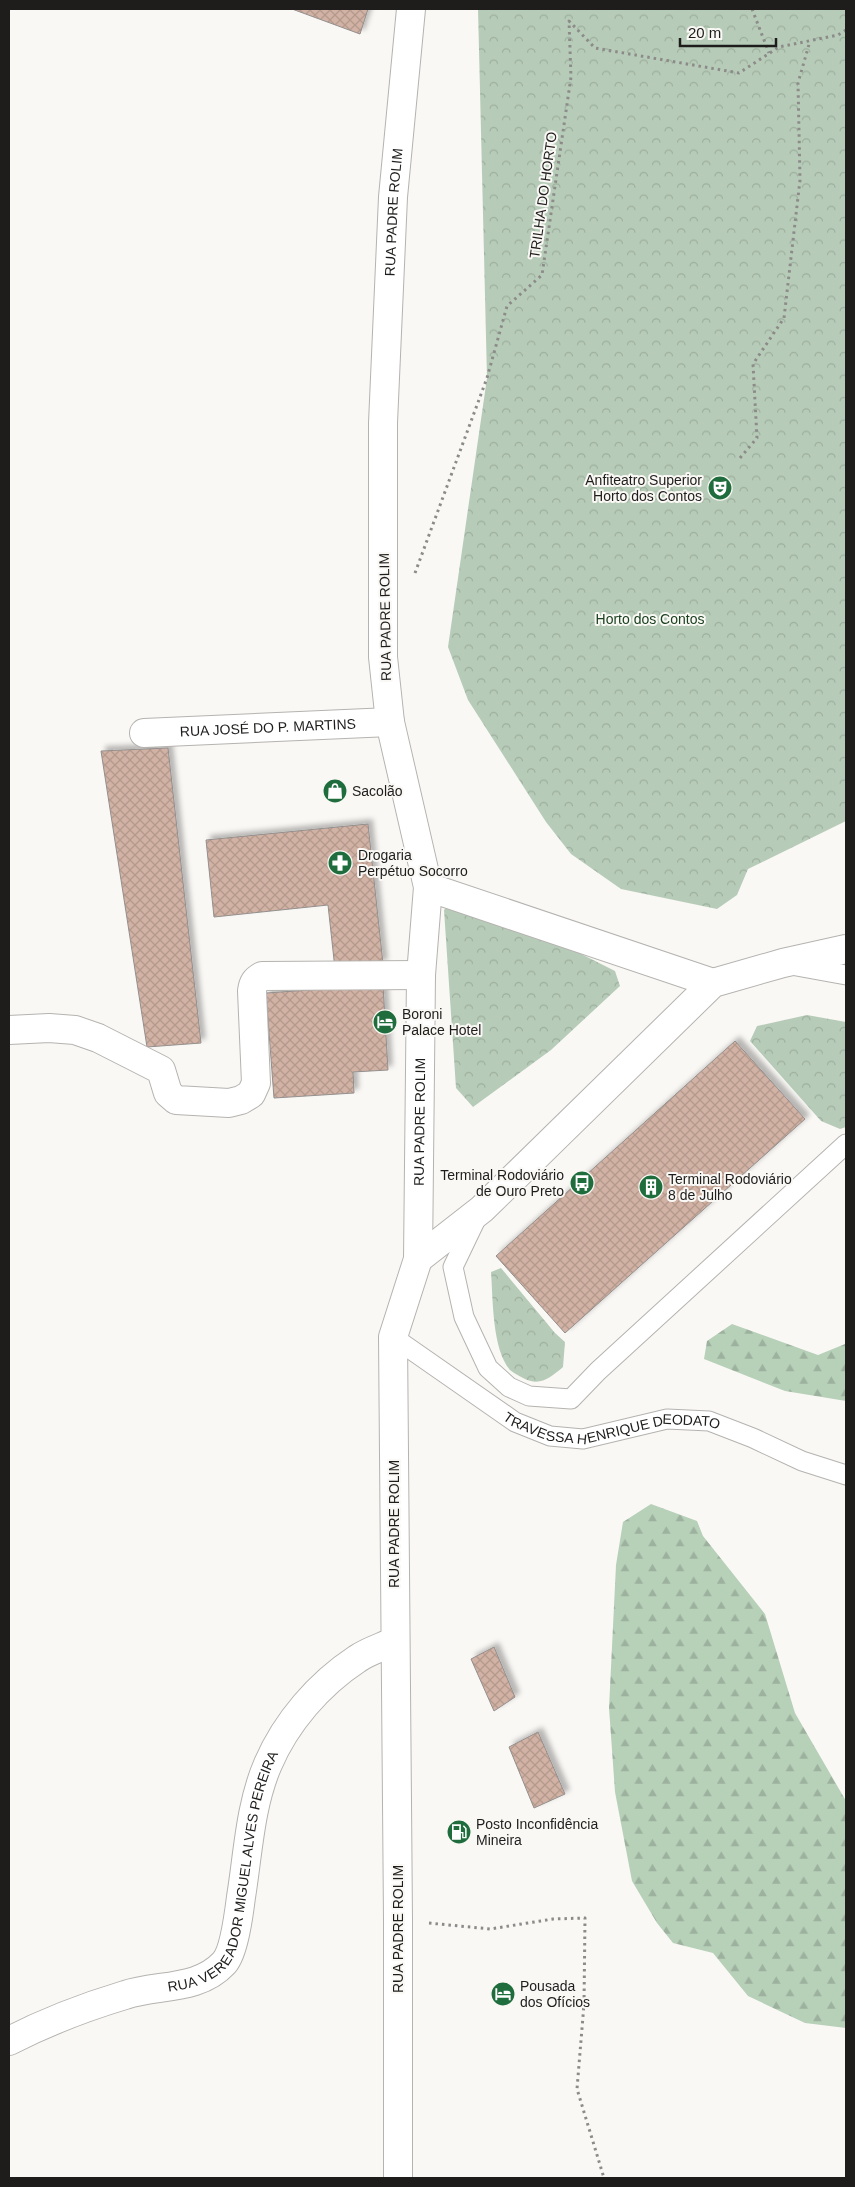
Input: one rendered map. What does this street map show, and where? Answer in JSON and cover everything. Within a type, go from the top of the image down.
[{"type":"street","name":"RUA PADRE ROLIM","points":[[398,2178],[398,1920],[393,1337],[418,1259],[421,975],[428,887],[390,722],[383,657],[383,423],[393,197],[411,9]]},
{"type":"street","name":"RUA JOSÉ DO P. MARTINS","points":[[144,733],[390,722]]},
{"type":"street","points":[[428,887],[713,983]]},
{"type":"street","points":[[418,1259],[482,1208],[713,983],[783,963],[846,949]]},
{"type":"street","points":[[9,1030],[49,1028],[76,1030],[98,1038],[156,1066],[164,1075],[168,1093],[176,1100],[229,1103],[241,1100],[251,1094],[256,1083],[252,991],[256,979],[262,976],[421,975]]},
{"type":"street","name":"RUA VEREADOR MIGUEL ALVES PEREIRA","points":[[9,2041],[44,2024],[128,1994],[190,1983],[210,1974],[225,1962],[234,1938],[255,1809],[267,1765],[287,1726],[325,1683],[358,1658],[395,1641]]},
{"type":"lane","points":[[783,963],[846,975]]},
{"type":"lane","points":[[482,1208],[453,1267],[464,1316],[488,1368],[509,1387],[529,1396],[571,1399],[598,1371],[846,1144]]},
{"type":"lane","name":"TRAVESSA HENRIQUE DEODATO","points":[[393,1337],[515,1422],[550,1436],[583,1439],[667,1419],[709,1421],[753,1438],[802,1461],[846,1475]]},
{"type":"path","points":[[752,9],[769,53]]},
{"type":"path","name":"TRILHA DO HORTO","points":[[414,574],[487,378],[507,306],[542,275],[572,77],[569,21],[595,48],[739,73],[779,47],[838,35],[846,30]]},
{"type":"path","points":[[740,458],[756,438],[753,364],[784,318],[800,180],[798,83],[810,41]]},
{"type":"path","points":[[398,1920],[490,1929],[553,1919],[585,1918],[584,2004],[577,2089],[604,2178]]},
{"type":"green space","name":"Horto dos Contos","points":[[478,9],[846,9],[846,821],[748,869],[737,895],[717,909],[621,889],[571,854],[546,822],[468,700],[448,647],[487,378]]},
{"type":"green space","points":[[460,893],[615,971],[620,986],[551,1050],[473,1107],[456,1088],[444,910]]},
{"type":"green space","points":[[807,1015],[846,1022],[846,1127],[840,1129],[821,1121],[750,1041],[757,1026]]},
{"type":"green space","points":[[501,1268],[555,1333],[565,1342],[563,1367],[554,1375],[544,1380],[529,1381],[510,1370],[504,1361],[494,1323],[491,1272]]},
{"type":"green space","points":[[732,1324],[818,1355],[845,1344],[846,1340],[846,1401],[785,1391],[704,1359],[707,1341]]},
{"type":"green space","points":[[651,1504],[697,1521],[703,1536],[765,1614],[795,1713],[846,1801],[846,2028],[805,2023],[748,1996],[713,1953],[673,1943],[657,1923],[632,1881],[615,1792],[609,1708],[616,1565],[623,1522]]},
{"type":"building","points":[[292,9],[368,9],[360,34]]},
{"type":"building","points":[[168,748],[201,1043],[147,1047],[101,751]]},
{"type":"building","points":[[368,824],[383,964],[335,969],[328,905],[214,917],[206,840]]},
{"type":"building","points":[[383,985],[388,1070],[353,1072],[354,1093],[274,1098],[266,993]]},
{"type":"building","name":"Terminal Rodoviário 8 de Julho","points":[[735,1041],[805,1119],[565,1333],[496,1256]]},
{"type":"building","points":[[494,1647],[515,1697],[494,1711],[471,1659]]},
{"type":"building","points":[[538,1732],[565,1794],[534,1808],[509,1747]]},
{"type":"place","name":"Anfiteatro Superior Horto dos Contos","points":[[720,488]]},
{"type":"place","name":"Sacolão","points":[[335,791]]},
{"type":"place","name":"Drogaria Perpétuo Socorro","points":[[340,863]]},
{"type":"place","name":"Boroni Palace Hotel","points":[[385,1022]]},
{"type":"place","name":"Terminal Rodoviário de Ouro Preto","points":[[582,1183]]},
{"type":"place","name":"Terminal Rodoviário 8 de Julho","points":[[651,1187]]},
{"type":"place","name":"Posto Inconfidência Mineira","points":[[459,1832]]},
{"type":"place","name":"Pousada dos Ofícios","points":[[503,1994]]}]
